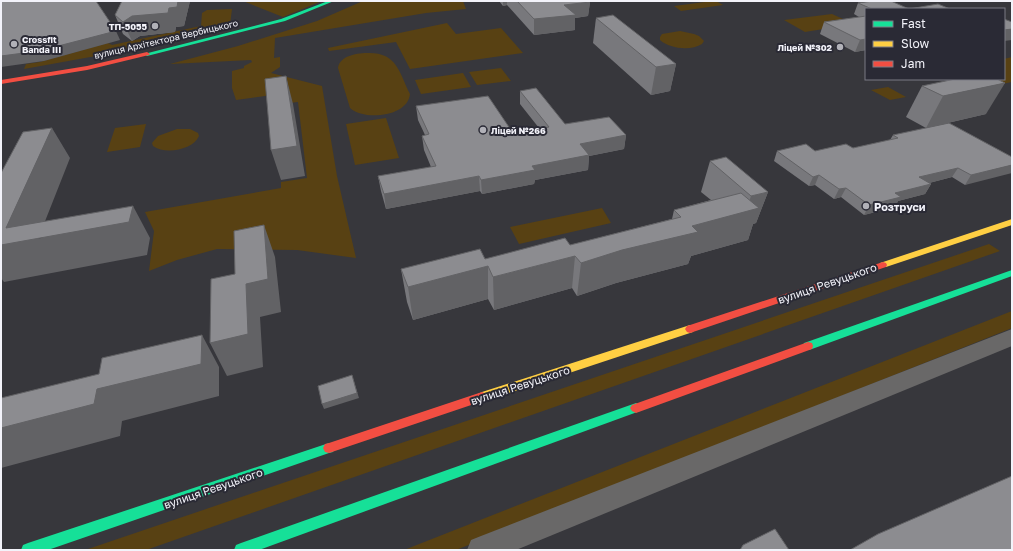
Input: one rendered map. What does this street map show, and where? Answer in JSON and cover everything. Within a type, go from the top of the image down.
[{"type":"street","name":"вулиця Архітектора Вербицького","points":[[1,82],[87,68],[227,36],[283,20],[332,1]]},
{"type":"street","name":"вулиця Ревуцького","points":[[28,550],[461,404],[1012,222]]},
{"type":"street","points":[[241,550],[1012,273]]},
{"type":"street","points":[[492,548],[1012,337]]},
{"type":"shaded area","points":[[243,1],[322,1],[283,17]]},
{"type":"shaded area","points":[[363,1],[463,1],[466,9],[426,13],[275,38],[274,58],[280,57],[280,67],[271,73],[322,86],[337,176],[356,258],[297,250],[217,249],[177,260],[149,271],[154,231],[145,212],[281,188],[281,182],[307,178],[298,102],[289,103],[287,93],[236,100],[232,88],[232,71],[244,68],[244,66],[252,62],[251,60],[170,64],[238,46],[317,21]]},
{"type":"shaded area","points":[[713,1],[723,5],[681,11],[674,6]]},
{"type":"shaded area","points":[[232,9],[230,25],[96,56],[24,69],[26,64],[40,62],[108,43],[112,45],[201,26],[202,13],[207,10]]},
{"type":"shaded area","points":[[832,14],[854,24],[805,32],[784,20]]},
{"type":"shaded area","points":[[447,23],[456,34],[501,28],[523,53],[410,69],[396,42],[329,51],[328,48]]},
{"type":"shaded area","points":[[680,31],[699,36],[704,41],[702,44],[692,48],[681,48],[669,45],[660,40],[662,34]]},
{"type":"shaded area","points":[[369,53],[386,56],[400,71],[410,94],[407,102],[402,108],[394,112],[384,114],[365,115],[350,108],[338,68],[339,64],[342,60],[350,56]]},
{"type":"shaded area","points":[[1012,57],[1012,82],[997,85],[964,80],[1005,80],[1005,59]]},
{"type":"shaded area","points":[[501,68],[511,81],[477,85],[469,72]]},
{"type":"shaded area","points":[[463,73],[471,87],[421,94],[415,80]]},
{"type":"shaded area","points":[[888,87],[906,97],[890,100],[871,90]]},
{"type":"shaded area","points":[[386,118],[399,158],[355,165],[346,124]]},
{"type":"shaded area","points":[[146,124],[140,147],[107,152],[115,128]]},
{"type":"shaded area","points":[[177,129],[190,129],[198,133],[199,136],[191,145],[178,150],[164,150],[153,146],[152,143],[158,136]]},
{"type":"shaded area","points":[[602,208],[611,223],[519,244],[510,227]]},
{"type":"shaded area","points":[[989,244],[1000,251],[146,550],[85,550]]},
{"type":"shaded area","points":[[1012,311],[1012,328],[456,550],[404,550]]},
{"type":"building","points":[[1,1],[96,1],[116,31],[39,51],[1,56]]},
{"type":"building","points":[[122,1],[178,1],[177,7],[169,8],[168,13],[132,16],[123,22],[115,15]]},
{"type":"building","points":[[517,1],[590,2],[564,5],[576,15],[534,19]]},
{"type":"building","points":[[891,1],[907,8],[870,8],[858,3]]},
{"type":"building","points":[[938,4],[948,8],[915,8]]},
{"type":"building","points":[[613,15],[676,64],[656,67],[596,18]]},
{"type":"building","points":[[865,16],[865,39],[860,40],[824,22]]},
{"type":"building","points":[[1005,19],[1012,22],[1012,29],[1005,30]]},
{"type":"building","points":[[286,76],[297,146],[271,150],[265,79]]},
{"type":"building","points":[[950,80],[999,80],[1005,83],[943,96],[922,86]]},
{"type":"building","points":[[536,88],[565,124],[609,117],[626,135],[580,144],[589,155],[532,166],[535,170],[481,180],[479,176],[384,194],[378,176],[436,166],[422,136],[429,134],[416,106],[488,96],[513,133],[549,127],[520,91]]},
{"type":"building","points":[[949,123],[1012,157],[1012,165],[971,175],[958,168],[919,177],[931,184],[895,193],[901,197],[869,205],[846,188],[839,189],[819,175],[813,177],[777,151],[806,144],[815,151],[846,144],[853,148],[898,138],[893,135]]},
{"type":"building","points":[[52,128],[6,228],[133,206],[129,222],[1,245],[1,173],[23,132]]},
{"type":"building","points":[[726,157],[768,192],[751,196],[710,161]]},
{"type":"building","points":[[741,193],[759,208],[692,226],[698,232],[622,250],[581,263],[575,256],[493,277],[488,266],[408,287],[401,269],[480,249],[485,259],[565,238],[570,245],[681,217],[674,210]]},
{"type":"building","points":[[264,225],[268,279],[246,284],[248,334],[210,343],[211,279],[235,274],[234,231]]},
{"type":"building","points":[[202,335],[201,364],[97,389],[94,404],[1,428],[1,398],[99,374],[102,358]]},
{"type":"building","points":[[352,375],[357,393],[322,404],[318,386]]},
{"type":"building","points":[[1012,476],[1012,550],[850,550],[878,534]]},
{"type":"building","points":[[775,529],[789,550],[740,550],[743,545]]},
{"type":"traffic: fast","points":[[147,54],[283,20],[332,1]]},
{"type":"traffic: fast","points":[[808,346],[1012,273]]},
{"type":"traffic: fast","points":[[241,550],[636,408]]},
{"type":"traffic: fast","points":[[28,550],[329,448]]},
{"type":"traffic: slow","points":[[883,265],[1012,222]]},
{"type":"traffic: slow","points":[[482,397],[690,329]]},
{"type":"traffic: jam","points":[[1,82],[87,68],[147,54]]},
{"type":"traffic: jam","points":[[690,329],[883,265]]},
{"type":"traffic: jam","points":[[636,408],[808,346]]},
{"type":"traffic: jam","points":[[329,448],[482,397]]},
{"type":"place","name":"ТП-5055","points":[[155,26]]},
{"type":"place","name":"Crossfit Banda III","points":[[14,44]]},
{"type":"place","name":"Ліцей №302","points":[[840,47]]},
{"type":"place","name":"Ліцей №266","points":[[483,130]]},
{"type":"place","name":"Розтруси","points":[[866,206]]}]
